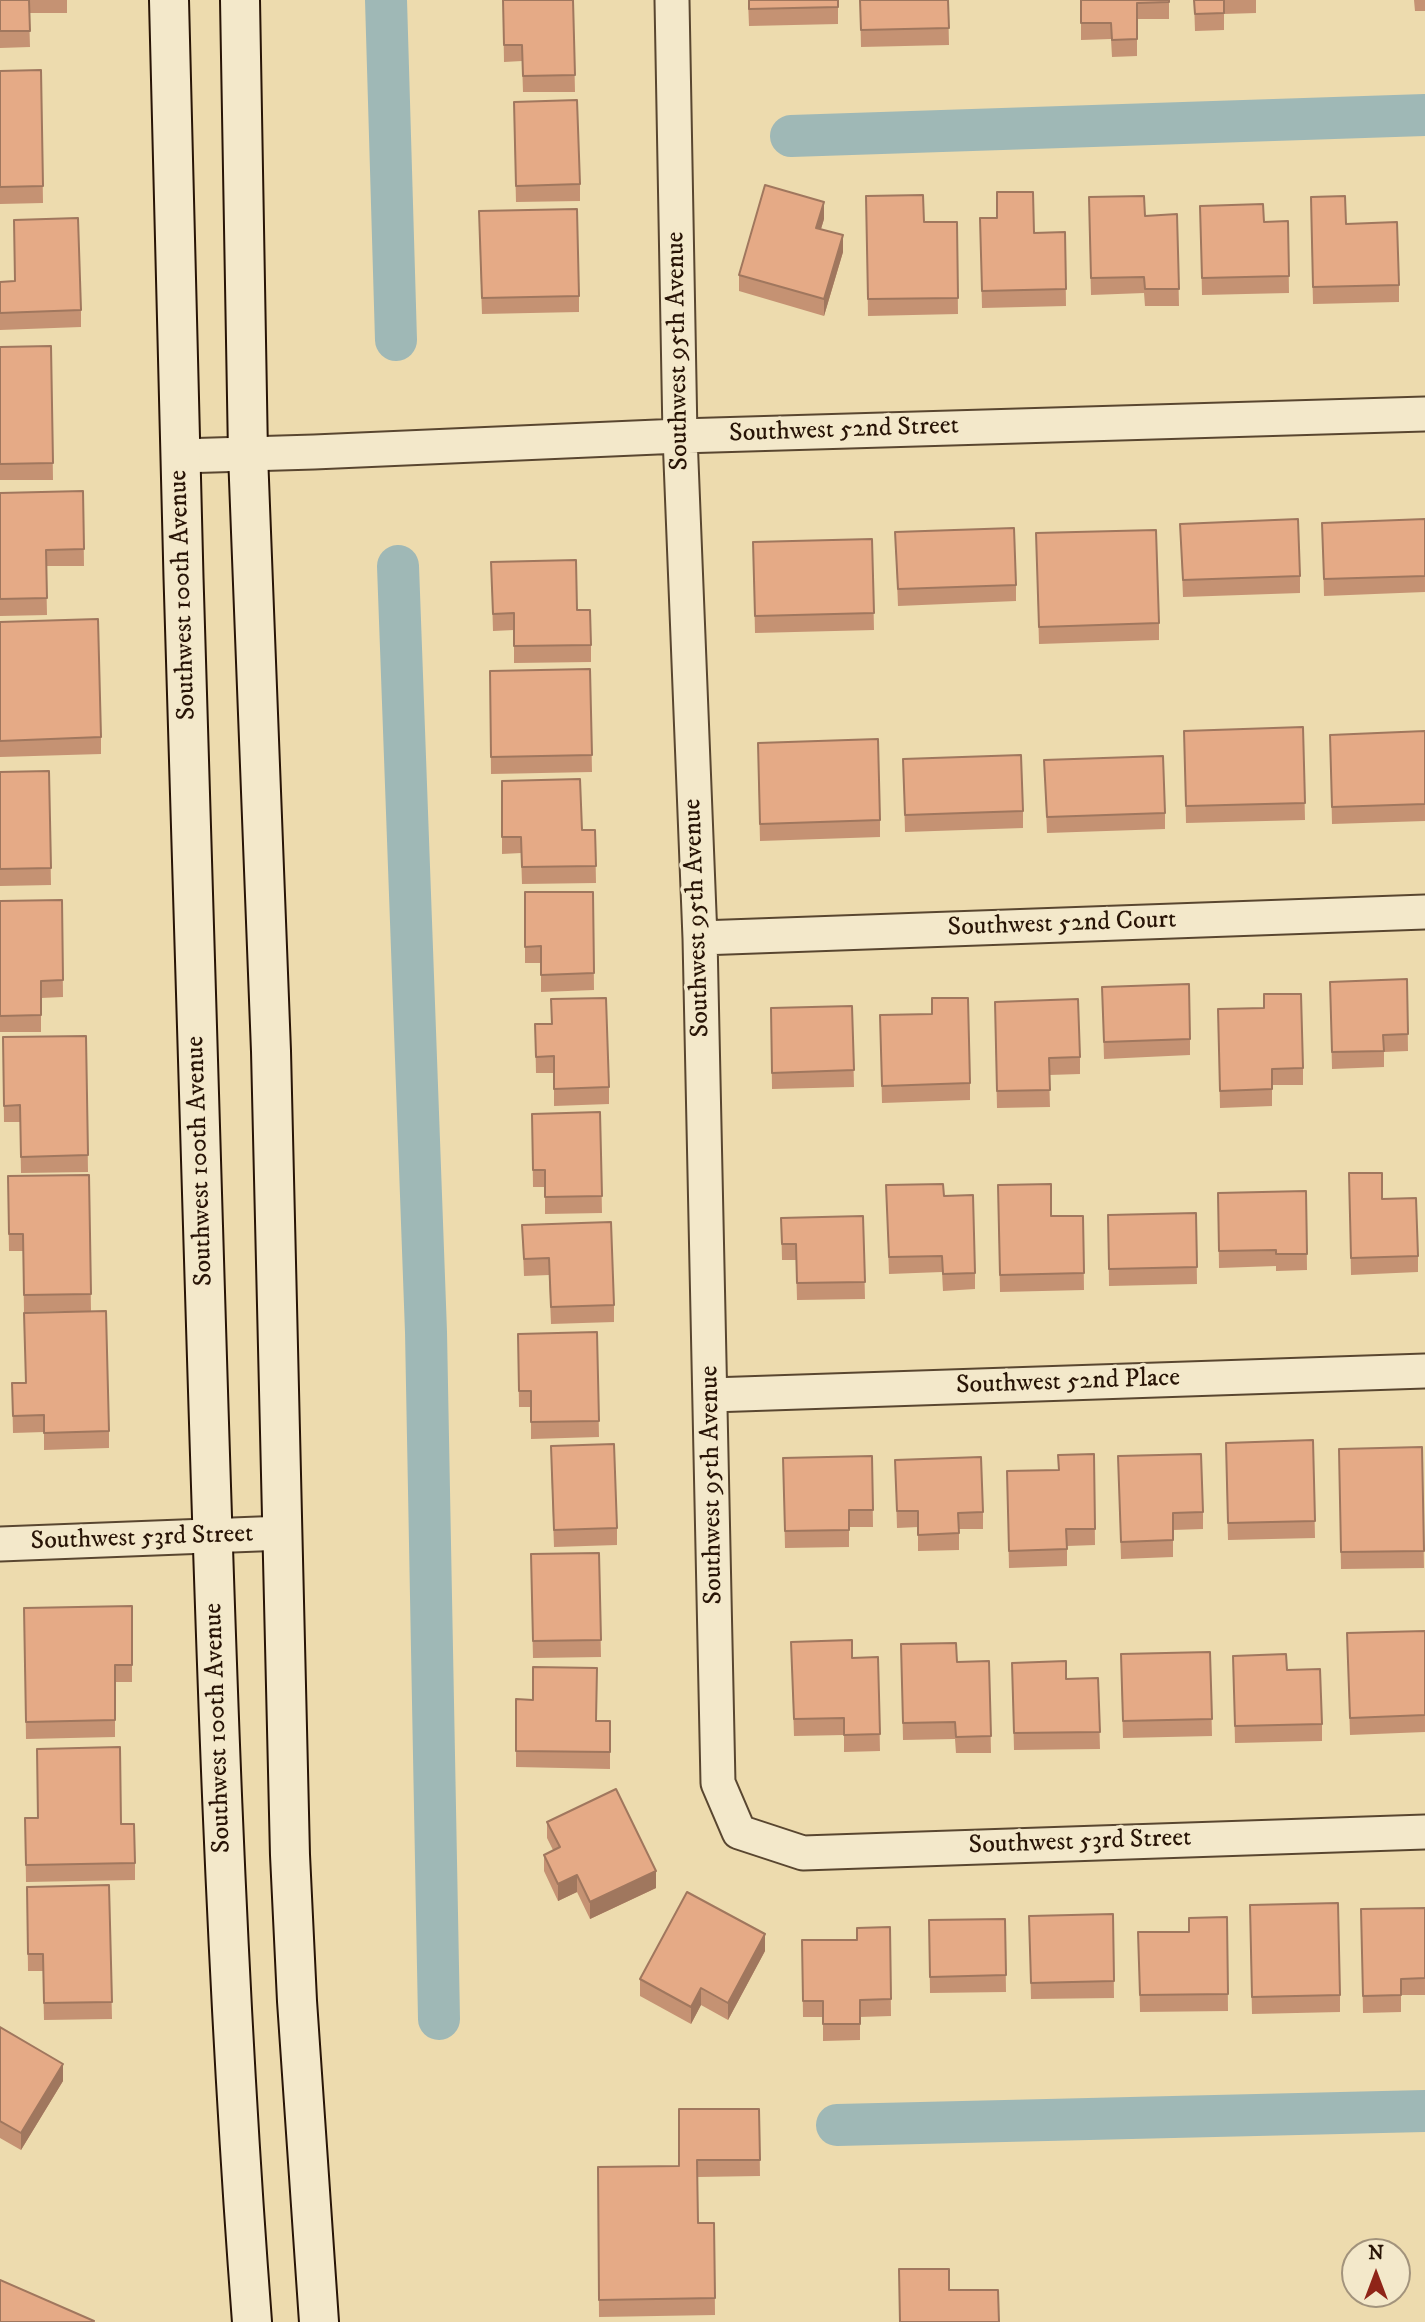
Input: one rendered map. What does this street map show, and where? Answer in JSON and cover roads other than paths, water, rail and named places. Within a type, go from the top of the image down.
[{"type":"main road","name":"Southwest 100th Avenue","points":[[169,0],[212,1536],[232,2044],[252,2322]]},
{"type":"main road","points":[[240,0],[248,454],[271,1064],[293,1921],[319,2322]]},
{"type":"street","name":"Southwest 95th Avenue","points":[[672,0],[680,436],[700,938],[718,1783],[739,1832]]},
{"type":"street","name":"Southwest 52nd Street","points":[[180,456],[680,436],[1425,414]]},
{"type":"street","name":"Southwest 52nd Court","points":[[700,938],[1425,912]]},
{"type":"street","name":"Southwest 52nd Place","points":[[711,1395],[1425,1371]]},
{"type":"street","name":"Southwest 53rd Street","points":[[0,1544],[284,1533]]},
{"type":"street","name":"Southwest 53rd Street","points":[[739,1832],[803,1853],[1425,1832]]},
{"type":"waterway","points":[[386,0],[396,340]]},
{"type":"waterway","points":[[791,136],[1425,115]]},
{"type":"waterway","points":[[398,566],[426,1332],[439,2019]]},
{"type":"waterway","points":[[837,2125],[1425,2111]]}]
